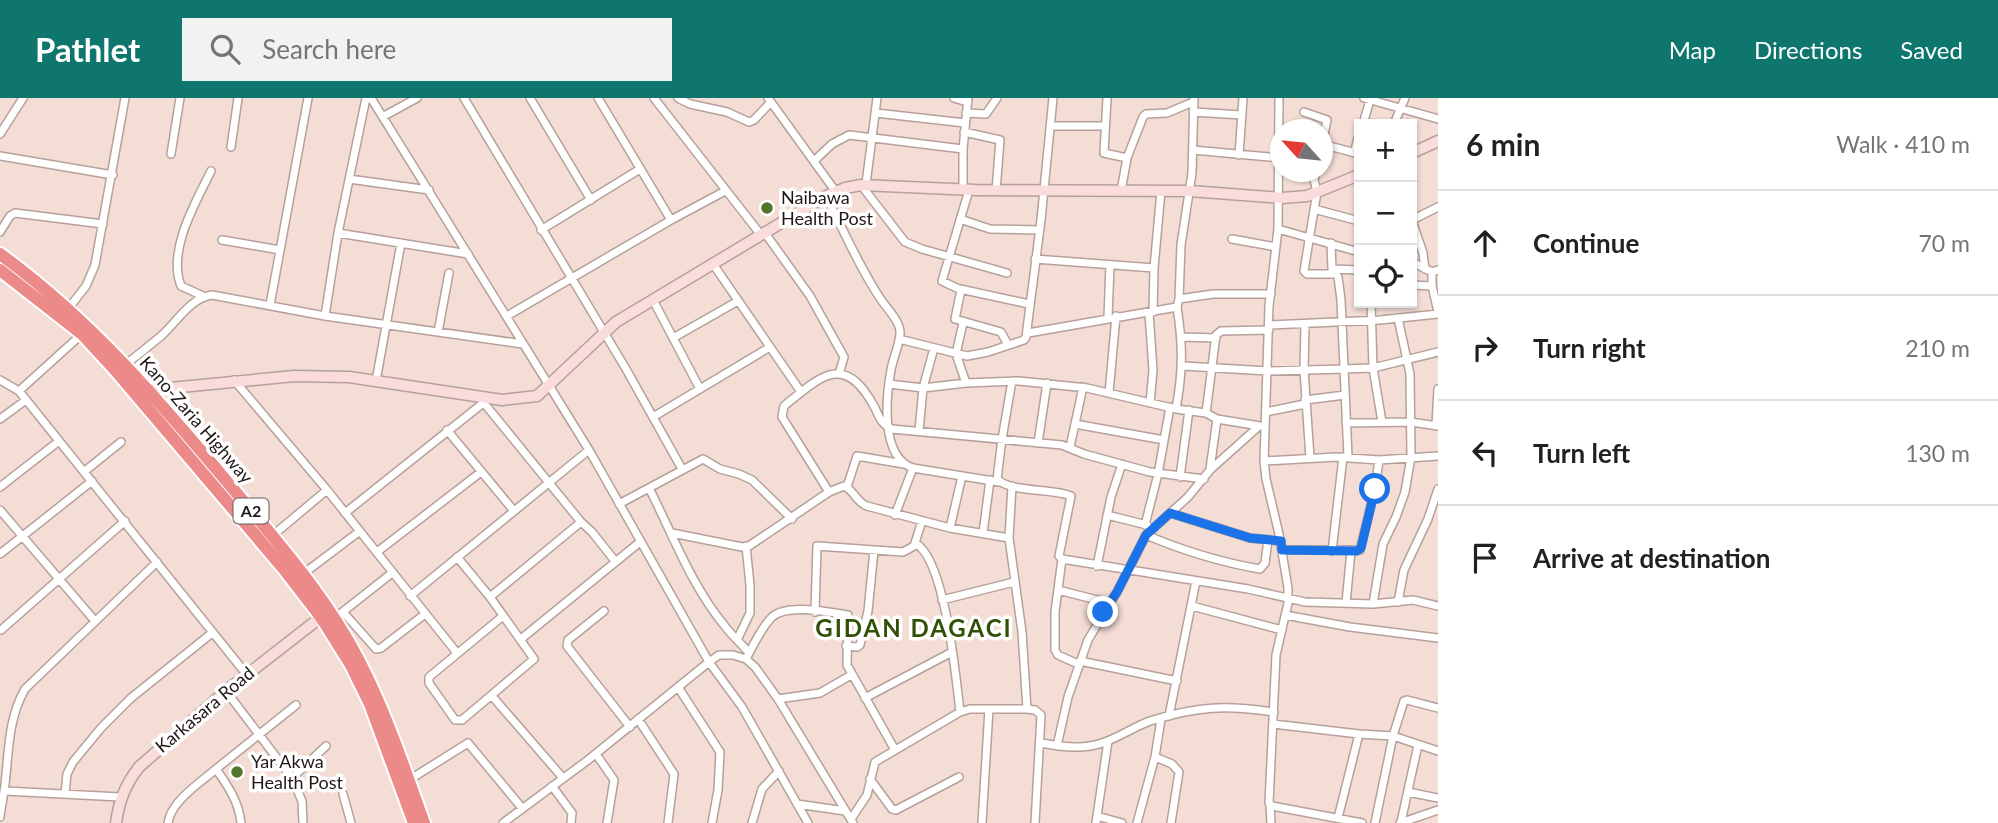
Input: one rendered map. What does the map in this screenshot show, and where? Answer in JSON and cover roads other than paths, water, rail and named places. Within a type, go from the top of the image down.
[{"type":"highway","name":"Kano-Zaria Highway","points":[[0,254],[68,309],[126,365],[144,393],[284,569],[333,616],[351,665],[370,704],[414,823]]},
{"type":"highway","name":"Kano-Zaria Highway","points":[[0,270],[82,334],[144,393],[303,574],[333,616],[359,660],[376,695],[424,823]]},
{"type":"street","points":[[0,134],[23,98]]},
{"type":"street","points":[[68,309],[90,278],[113,175],[125,98]]},
{"type":"street","points":[[171,154],[180,98]]},
{"type":"street","points":[[230,147],[238,98]]},
{"type":"street","points":[[270,305],[308,98]]},
{"type":"street","points":[[369,98],[384,116],[589,450],[709,662],[742,707],[808,823]]},
{"type":"street","points":[[325,316],[338,233],[369,98]]},
{"type":"street","points":[[384,116],[417,98]]},
{"type":"street","points":[[464,98],[682,469]]},
{"type":"street","points":[[598,98],[671,220]]},
{"type":"street","points":[[654,98],[810,296],[844,357],[839,374]]},
{"type":"street","points":[[678,98],[690,104],[727,112],[749,122],[754,121],[770,100],[814,161],[868,279],[900,327],[889,384],[887,427]]},
{"type":"street","points":[[876,98],[876,113],[863,185],[901,239],[922,249],[1007,273]]},
{"type":"street","points":[[954,98],[967,100],[963,149],[966,190],[943,281],[960,289],[1029,304]]},
{"type":"street","points":[[966,113],[986,114],[997,98]]},
{"type":"street","points":[[899,339],[956,354],[976,355],[1024,340],[1028,333],[1053,98]]},
{"type":"street","points":[[1107,98],[1104,153],[1127,158]]},
{"type":"street","points":[[1238,155],[1244,98]]},
{"type":"street","points":[[1279,98],[1279,119]]},
{"type":"street","points":[[1396,119],[1405,98]]},
{"type":"street","points":[[532,99],[591,200]]},
{"type":"street","points":[[1057,746],[1064,712],[1087,640],[1127,571],[1149,526],[1164,440],[1183,366],[1178,303],[1181,245],[1190,191],[1194,99]]},
{"type":"street","points":[[1121,191],[1127,158],[1143,117],[1146,114],[1167,113],[1194,99]]},
{"type":"street","points":[[1364,119],[1367,99],[1438,119]]},
{"type":"street","points":[[1193,112],[1242,115]]},
{"type":"street","points":[[1304,112],[1324,119]]},
{"type":"street","points":[[876,113],[965,123]]},
{"type":"street","points":[[1050,126],[1105,126]]},
{"type":"street","points":[[964,132],[1000,140],[996,191]]},
{"type":"street","points":[[814,161],[832,144],[849,135],[963,149]]},
{"type":"street","points":[[1417,151],[1438,141]]},
{"type":"street","points":[[1333,145],[1354,152]]},
{"type":"street","points":[[1193,150],[1270,157]]},
{"type":"street","points":[[0,156],[113,175]]},
{"type":"street","points":[[541,230],[639,169]]},
{"type":"street","points":[[211,171],[180,242],[181,286],[203,296],[523,344]]},
{"type":"street","points":[[144,393],[234,380],[293,376],[349,377],[487,401],[537,396],[550,387],[603,332],[831,194],[863,185],[996,191],[1190,191],[1278,198],[1307,196],[1354,177]]},
{"type":"street","points":[[349,179],[429,190]]},
{"type":"street","points":[[1271,823],[1268,800],[1276,655],[1288,596],[1282,545],[1266,480],[1262,426],[1266,412],[1271,294],[1278,229],[1278,182]]},
{"type":"street","points":[[1314,182],[1317,192],[1305,273],[1354,270]]},
{"type":"street","points":[[507,316],[726,191]]},
{"type":"street","points":[[1150,403],[1153,370],[1151,312],[1161,191]]},
{"type":"street","points":[[1417,218],[1438,207]]},
{"type":"street","points":[[1314,209],[1354,220]]},
{"type":"street","points":[[0,232],[15,213],[103,224]]},
{"type":"street","points":[[960,219],[990,229],[1040,230]]},
{"type":"street","points":[[1278,229],[1354,250]]},
{"type":"street","points":[[338,233],[468,254]]},
{"type":"street","points":[[1206,412],[1216,338],[1221,331],[1438,313],[1432,286],[1432,270],[1417,235]]},
{"type":"street","points":[[1232,239],[1276,247]]},
{"type":"street","points":[[222,240],[280,250]]},
{"type":"street","points":[[376,381],[401,243]]},
{"type":"street","points":[[1331,243],[1342,321],[1346,423],[1345,457],[1332,551]]},
{"type":"street","points":[[1035,260],[1154,268]]},
{"type":"street","points":[[713,264],[801,392]]},
{"type":"street","points":[[1109,393],[1112,317],[1110,265]]},
{"type":"street","points":[[438,332],[449,273]]},
{"type":"street","points":[[1417,285],[1432,286]]},
{"type":"street","points":[[960,289],[954,317],[963,323],[1001,332],[1008,345]]},
{"type":"street","points":[[1028,333],[1151,312],[1178,303],[1224,294],[1271,294]]},
{"type":"street","points":[[126,365],[203,296]]},
{"type":"street","points":[[653,300],[700,389]]},
{"type":"street","points":[[673,338],[738,301]]},
{"type":"street","points":[[1372,308],[1373,368],[1382,422]]},
{"type":"street","points":[[1373,604],[1383,544],[1405,492],[1411,457],[1410,374],[1398,318]]},
{"type":"street","points":[[963,323],[956,354],[966,383]]},
{"type":"street","points":[[1305,325],[1305,402],[1310,458]]},
{"type":"street","points":[[19,391],[82,334]]},
{"type":"street","points":[[1182,337],[1216,338]]},
{"type":"street","points":[[653,417],[770,347]]},
{"type":"street","points":[[919,431],[923,388],[934,348]]},
{"type":"street","points":[[1183,366],[1268,371],[1373,368],[1438,352]]},
{"type":"street","points":[[829,492],[782,417],[784,406],[819,378],[830,373],[839,374],[861,385],[887,427],[895,453],[904,464]]},
{"type":"street","points":[[0,380],[19,391],[247,675]]},
{"type":"street","points":[[234,380],[327,490],[457,653]]},
{"type":"street","points":[[889,384],[923,388],[1012,381],[1048,383],[1083,387],[1173,408],[1206,412],[1217,419],[1262,426]]},
{"type":"street","points":[[983,533],[1012,381]]},
{"type":"street","points":[[1038,443],[1048,383]]},
{"type":"street","points":[[1070,447],[1083,387]]},
{"type":"street","points":[[1346,423],[1410,422],[1437,426],[1438,389]]},
{"type":"street","points":[[1266,412],[1345,395]]},
{"type":"street","points":[[0,419],[26,400]]},
{"type":"street","points":[[345,513],[487,401]]},
{"type":"street","points":[[487,401],[549,482],[615,561]]},
{"type":"street","points":[[1180,477],[1189,410]]},
{"type":"street","points":[[1210,470],[1217,419]]},
{"type":"street","points":[[1075,424],[1164,440]]},
{"type":"street","points":[[1107,515],[1149,526],[1188,498],[1210,470],[1262,426]]},
{"type":"street","points":[[887,427],[1070,447],[1084,454],[1158,474],[1204,479]]},
{"type":"street","points":[[447,430],[514,511]]},
{"type":"street","points":[[0,487],[59,441]]},
{"type":"street","points":[[85,471],[121,442]]},
{"type":"street","points":[[411,596],[589,450]]},
{"type":"street","points":[[847,486],[857,456],[1071,496],[1059,556],[1062,559],[1055,612],[1056,653],[1079,662],[1177,681]]},
{"type":"street","points":[[1264,461],[1345,457],[1379,460],[1438,456]]},
{"type":"street","points":[[619,504],[703,459],[727,472],[746,476],[792,519]]},
{"type":"street","points":[[1170,513],[1213,528],[1282,545],[1357,551],[1361,548],[1379,460]]},
{"type":"street","points":[[1097,566],[1107,515],[1122,464]]},
{"type":"street","points":[[895,514],[913,468]]},
{"type":"street","points":[[377,552],[481,472]]},
{"type":"street","points":[[950,528],[962,476]]},
{"type":"street","points":[[0,554],[92,481]]},
{"type":"street","points":[[672,533],[746,546],[756,543],[829,492],[847,486]]},
{"type":"street","points":[[847,486],[862,504],[950,528],[1009,538]]},
{"type":"street","points":[[1012,486],[1009,538],[1022,632],[1027,709]]},
{"type":"street","points":[[649,488],[693,577],[711,607],[778,699],[852,821],[867,795],[875,762],[960,712],[1027,709],[1035,710],[1041,715],[1035,823]]},
{"type":"street","points":[[1398,602],[1404,570],[1428,519],[1438,489]]},
{"type":"street","points":[[272,536],[327,490]]},
{"type":"street","points":[[0,510],[94,621]]},
{"type":"street","points":[[815,612],[817,546],[904,552],[910,550],[915,543],[922,521]]},
{"type":"street","points":[[1,630],[125,522]]},
{"type":"street","points":[[490,597],[581,522]]},
{"type":"street","points":[[303,574],[360,531]]},
{"type":"street","points":[[1146,535],[1219,562],[1260,569],[1265,563],[1268,540]]},
{"type":"street","points":[[520,639],[640,542]]},
{"type":"street","points":[[915,543],[923,548],[934,566],[952,652],[960,712]]},
{"type":"street","points":[[737,640],[750,613],[746,546]]},
{"type":"street","points":[[846,646],[859,647],[863,635],[870,598],[874,550]]},
{"type":"street","points":[[1346,603],[1351,551]]},
{"type":"street","points":[[457,557],[490,597],[533,655],[533,662],[462,720],[452,718],[428,680],[429,677],[503,616]]},
{"type":"street","points":[[1062,559],[1288,596],[1305,602],[1373,604],[1413,600],[1438,606]]},
{"type":"street","points":[[0,817],[10,727],[18,701],[25,689],[157,562]]},
{"type":"street","points":[[392,573],[333,616],[376,649],[425,614]]},
{"type":"street","points":[[1137,823],[1177,681],[1196,581]]},
{"type":"street","points":[[942,600],[1014,582]]},
{"type":"street","points":[[1058,590],[1108,603]]},
{"type":"street","points":[[1192,606],[1282,630]]},
{"type":"street","points":[[748,656],[766,626],[779,613],[797,609],[848,615],[847,665],[895,750]]},
{"type":"street","points":[[604,611],[569,640],[567,646],[630,727]]},
{"type":"street","points":[[1285,615],[1350,627],[1438,638]]},
{"type":"street","name":"Karkasara Road","points":[[116,823],[121,797],[138,767],[226,691],[333,616]]},
{"type":"street","points":[[65,794],[67,775],[73,762],[101,728],[131,698],[212,633]]},
{"type":"street","points":[[864,698],[952,652]]},
{"type":"street","points":[[503,823],[596,754],[709,662],[725,654],[748,656]]},
{"type":"street","points":[[778,699],[820,693],[851,675]]},
{"type":"street","points":[[678,687],[720,752],[718,790],[712,823]]},
{"type":"street","points":[[226,691],[292,778],[302,801],[303,823]]},
{"type":"street","points":[[492,696],[563,778]]},
{"type":"street","points":[[1375,823],[1393,736],[1404,701],[1438,708]]},
{"type":"street","points":[[168,823],[169,817],[181,801],[216,769],[296,705]]},
{"type":"street","points":[[1041,743],[1082,748],[1108,741],[1125,731],[1165,718],[1212,706],[1274,712]]},
{"type":"street","points":[[982,823],[989,709]]},
{"type":"street","points":[[639,719],[674,774],[668,823]]},
{"type":"street","points":[[1273,724],[1393,736],[1438,751]]},
{"type":"street","points":[[1335,820],[1359,734]]},
{"type":"street","points":[[1108,741],[1096,819],[1122,823]]},
{"type":"street","points":[[408,780],[468,743],[522,808]]},
{"type":"street","points":[[1418,745],[1400,823],[1438,810]]},
{"type":"street","points":[[292,778],[326,746]]},
{"type":"street","points":[[596,754],[614,780],[607,823]]},
{"type":"street","points":[[1155,757],[1172,764],[1179,772],[1171,823]]},
{"type":"street","points":[[216,769],[233,795],[242,823]]},
{"type":"street","points":[[752,823],[762,789],[779,771]]},
{"type":"street","points":[[870,779],[892,809],[896,810],[959,777]]},
{"type":"street","points":[[552,786],[572,813],[571,823]]},
{"type":"street","points":[[5,791],[121,797]]},
{"type":"street","points":[[1408,792],[1438,798]]},
{"type":"street","points":[[343,794],[351,823]]},
{"type":"street","points":[[797,804],[845,811]]},
{"type":"street","points":[[1270,805],[1360,823]]},
{"type":"place","name":"Naibawa Health Post","points":[[767,208]]},
{"type":"place","name":"Yar Akwa Health Post","points":[[237,772]]},
{"type":"district","name":"GIDAN DAGACI","points":[[914,629]]}]
